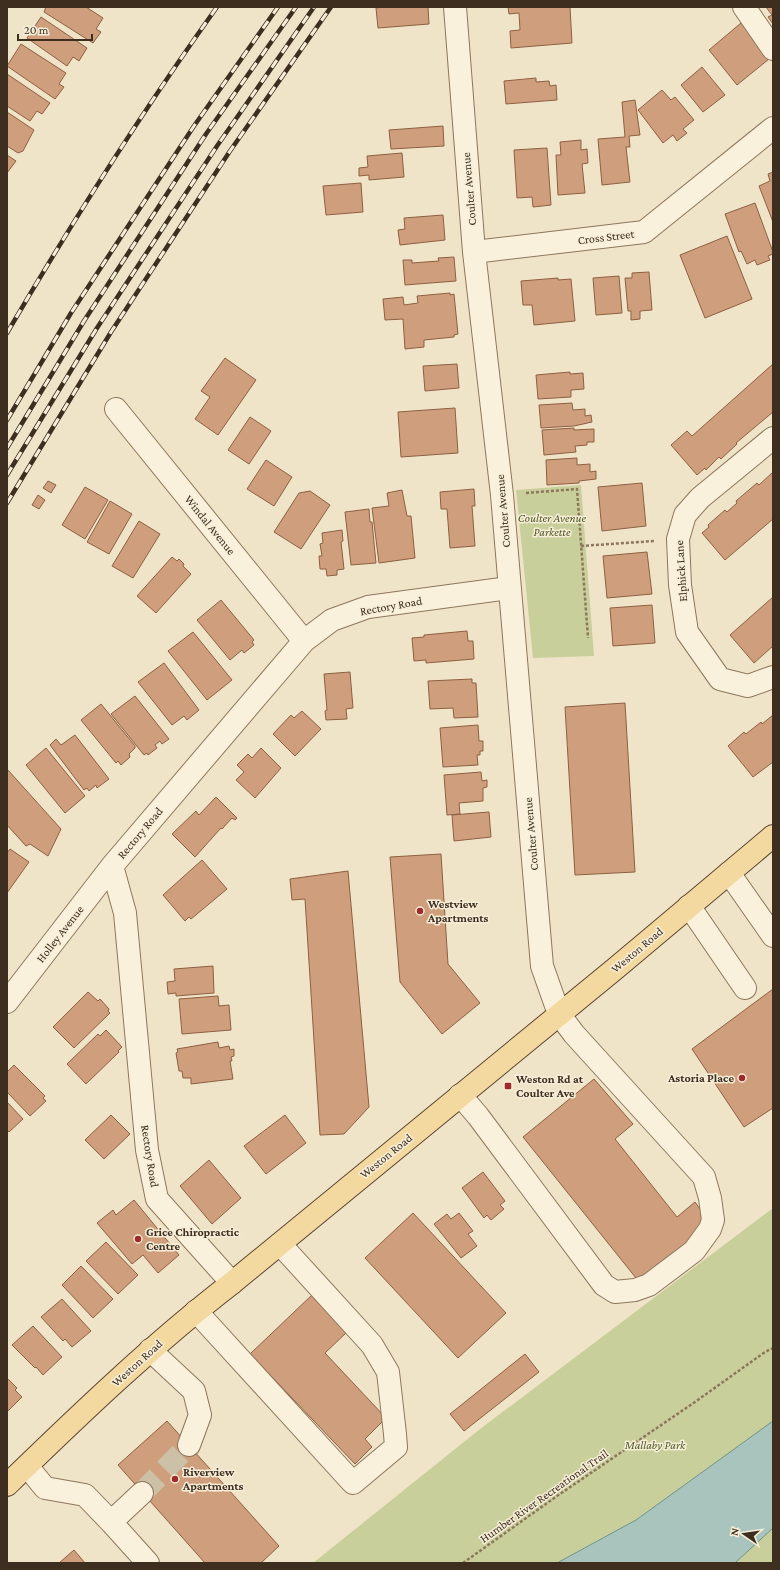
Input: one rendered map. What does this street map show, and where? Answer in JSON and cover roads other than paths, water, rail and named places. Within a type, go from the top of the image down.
[{"type":"main road","name":"Weston Road","points":[[7,1485],[150,1350],[196,1311],[280,1244],[729,873],[771,841]]},
{"type":"street","name":"Coulter Avenue","points":[[455,7],[474,252],[502,495],[542,966],[559,1014],[574,1034],[704,1177],[710,1198],[713,1220],[710,1229],[694,1251],[649,1285],[635,1290],[615,1292],[604,1285],[478,1116],[460,1095]]},
{"type":"street","points":[[744,7],[773,49]]},
{"type":"street","name":"Cross Street","points":[[474,252],[644,232],[773,128]]},
{"type":"street","name":"Windal Avenue","points":[[116,408],[304,641]]},
{"type":"street","name":"Elphick Lane","points":[[773,438],[700,498],[685,515],[678,539],[680,585],[687,632],[720,679],[748,686],[773,677]]},
{"type":"street","name":"Rectory Road","points":[[232,1283],[157,1199],[147,1150],[125,914],[112,866],[304,641],[332,620],[368,607],[509,588]]},
{"type":"street","name":"Holley Avenue","points":[[7,1002],[112,866]]},
{"type":"street","points":[[729,873],[773,936]]},
{"type":"street","points":[[689,906],[745,988]]},
{"type":"street","points":[[196,1311],[353,1484],[396,1447],[388,1372],[372,1345],[280,1244]]},
{"type":"street","points":[[150,1350],[194,1391],[200,1415],[189,1445]]},
{"type":"street","points":[[27,1466],[45,1488],[86,1495],[148,1563]]},
{"type":"street","points":[[111,1522],[142,1493]]},
{"type":"water","points":[[773,1421],[773,1528],[735,1563],[557,1563],[636,1520]]},
{"type":"tunnel","points":[[142,1493],[189,1445]]},
{"type":"railway","points":[[7,333],[108,168],[217,7]]},
{"type":"railway","points":[[7,420],[71,313],[194,126],[278,7]]},
{"type":"railway","points":[[7,448],[84,321],[206,134],[296,7]]},
{"type":"railway","points":[[7,475],[97,328],[217,146],[314,7]]},
{"type":"railway","points":[[7,503],[111,332],[230,151],[331,7]]},
{"type":"place","name":"Westview Apartments","points":[[420,911]]},
{"type":"place","name":"Astoria Place","points":[[742,1078]]},
{"type":"place","name":"Weston Rd at Coulter Ave","points":[[508,1086]]},
{"type":"place","name":"Grice Chiropractic Centre","points":[[138,1239]]},
{"type":"place","name":"Riverview Apartments","points":[[175,1479]]},
{"type":"park label","name":"Coulter Avenue Parkette","points":[[552,525]]},
{"type":"park label","name":"Mallaby Park","points":[[655,1445]]}]
